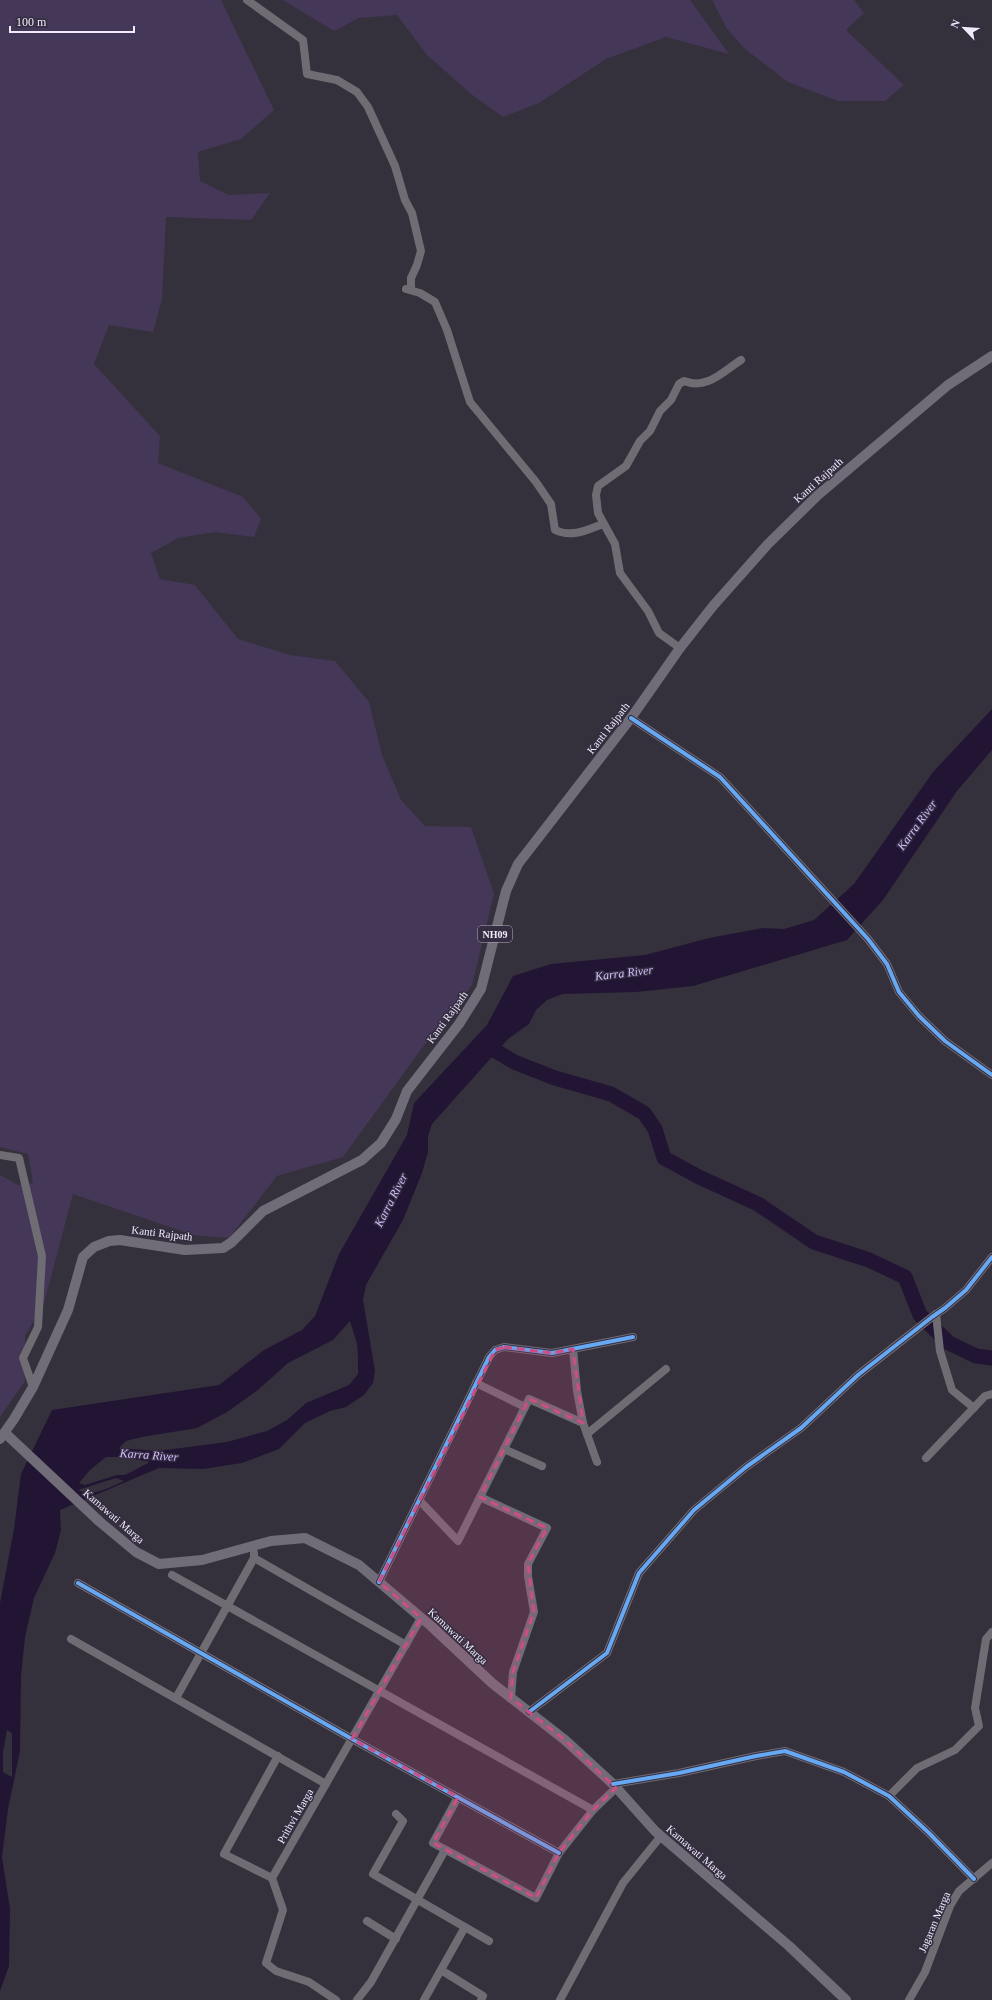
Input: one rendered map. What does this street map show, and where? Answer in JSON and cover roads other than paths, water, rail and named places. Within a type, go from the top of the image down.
[{"type":"main road","name":"Kanti Rajpath","points":[[2,1436],[33,1387],[68,1310],[83,1257],[94,1247],[108,1241],[120,1240],[185,1250],[223,1248],[232,1242],[263,1211],[362,1160],[381,1143],[396,1119],[407,1091],[460,1024],[481,990],[506,891],[518,864],[632,718],[680,648],[713,606],[768,544],[818,494],[948,385],[992,356]]},
{"type":"main road","name":"Kamawati Marga","points":[[2,1436],[19,1447],[100,1522],[136,1552],[159,1564],[202,1560],[271,1541],[305,1538],[359,1565],[422,1618],[492,1683],[565,1740],[615,1786],[661,1836],[789,1946],[846,2000]]},
{"type":"street","points":[[247,0],[303,40],[307,74],[337,80],[357,92],[368,108],[395,166],[404,200],[412,213],[421,251],[408,289],[435,302],[447,330],[470,402],[536,482],[551,504],[556,530],[564,534],[579,532],[603,524]]},
{"type":"street","points":[[680,648],[659,633],[648,612],[620,573],[615,544],[609,530],[603,524],[598,513],[598,486],[626,466],[640,441],[650,431],[660,411],[671,400],[679,384],[684,381],[694,385],[706,383],[741,360]]},
{"type":"street","points":[[632,718],[720,777],[868,939],[887,964],[899,992],[919,1016],[945,1041],[992,1075]]},
{"type":"street","points":[[0,1155],[19,1158],[42,1256],[38,1327],[23,1358],[33,1387]]},
{"type":"street","points":[[529,1712],[607,1653],[639,1573],[694,1510],[746,1467],[801,1428],[858,1375],[966,1290],[992,1257]]},
{"type":"street","points":[[934,1315],[940,1351],[952,1390],[974,1408]]},
{"type":"street","points":[[379,1582],[489,1357],[495,1350],[504,1347],[552,1353],[632,1337]]},
{"type":"street","points":[[573,1348],[577,1391],[583,1423],[597,1462]]},
{"type":"street","points":[[587,1434],[666,1368]]},
{"type":"street","points":[[476,1383],[525,1407]]},
{"type":"street","points":[[926,1458],[985,1396],[992,1394]]},
{"type":"street","points":[[419,1500],[458,1541],[529,1399],[583,1423]]},
{"type":"street","points":[[504,1449],[542,1466]]},
{"type":"street","points":[[480,1497],[548,1528],[528,1564],[528,1576],[534,1612],[513,1672],[511,1698]]},
{"type":"street","points":[[176,1698],[254,1558],[254,1545]]},
{"type":"street","points":[[254,1558],[406,1645]]},
{"type":"street","points":[[172,1576],[593,1810]]},
{"type":"street","points":[[78,1583],[352,1739],[559,1853]]},
{"type":"street","name":"Prithvi Marga","points":[[272,1878],[422,1618]]},
{"type":"street","points":[[889,1796],[917,1768],[955,1750],[979,1726],[975,1708],[986,1639],[992,1632]]},
{"type":"street","points":[[71,1639],[326,1784]]},
{"type":"street","points":[[458,1798],[433,1843],[536,1898],[559,1853],[593,1810],[615,1786],[785,1751],[844,1772],[889,1796],[929,1833],[974,1879]]},
{"type":"street","points":[[278,1756],[224,1854],[272,1878],[283,1910],[266,1963],[276,1971],[309,1982],[336,2000]]},
{"type":"street","points":[[396,1814],[403,1821],[373,1874],[489,1941]]},
{"type":"street","points":[[560,2000],[623,1883],[661,1836]]},
{"type":"street","points":[[357,2000],[371,1982],[445,1850]]},
{"type":"street","name":"Jagaran Marga","points":[[909,2000],[925,1972],[950,1906],[959,1891],[992,1863]]},
{"type":"street","points":[[366,1921],[396,1938]]},
{"type":"street","points":[[424,2000],[465,1927]]},
{"type":"street","points":[[441,1970],[483,1996],[480,2000]]},
{"type":"water","name":"Karra River","points":[[992,709],[992,750],[957,791],[883,900],[847,940],[693,986],[636,992],[563,994],[547,1000],[536,1010],[529,1024],[508,1039],[432,1124],[428,1136],[428,1152],[422,1173],[403,1220],[366,1285],[363,1300],[375,1371],[373,1383],[364,1395],[346,1407],[330,1411],[305,1423],[279,1449],[242,1463],[203,1469],[159,1468],[60,1510],[61,1530],[55,1553],[34,1598],[25,1637],[21,1676],[20,1751],[8,1809],[2,1857],[10,1909],[9,1966],[0,1991],[0,1603],[14,1529],[21,1474],[52,1410],[219,1385],[264,1350],[302,1330],[315,1316],[339,1254],[407,1135],[414,1103],[487,1025],[513,976],[551,964],[645,955],[709,938],[763,928],[784,929],[814,920],[854,884],[933,772]],"holes":[[[350,1321],[357,1344],[358,1374],[349,1385],[306,1403],[287,1420],[267,1431],[227,1442],[158,1451],[119,1448],[126,1441],[197,1428],[227,1412],[258,1390],[288,1363],[333,1340]],[[106,1457],[123,1457],[150,1462],[125,1475],[117,1475],[85,1485],[79,1483],[90,1470]],[[116,1478],[124,1481],[101,1491],[89,1493],[78,1490]],[[7,1730],[12,1733],[12,1777],[3,1772],[3,1752]]]},
{"type":"waterway","points":[[486,1045],[514,1062],[555,1078],[611,1094],[644,1113],[655,1129],[664,1158],[699,1177],[758,1204],[814,1242],[869,1260],[905,1277],[920,1315],[949,1343],[976,1356],[992,1358]]}]
